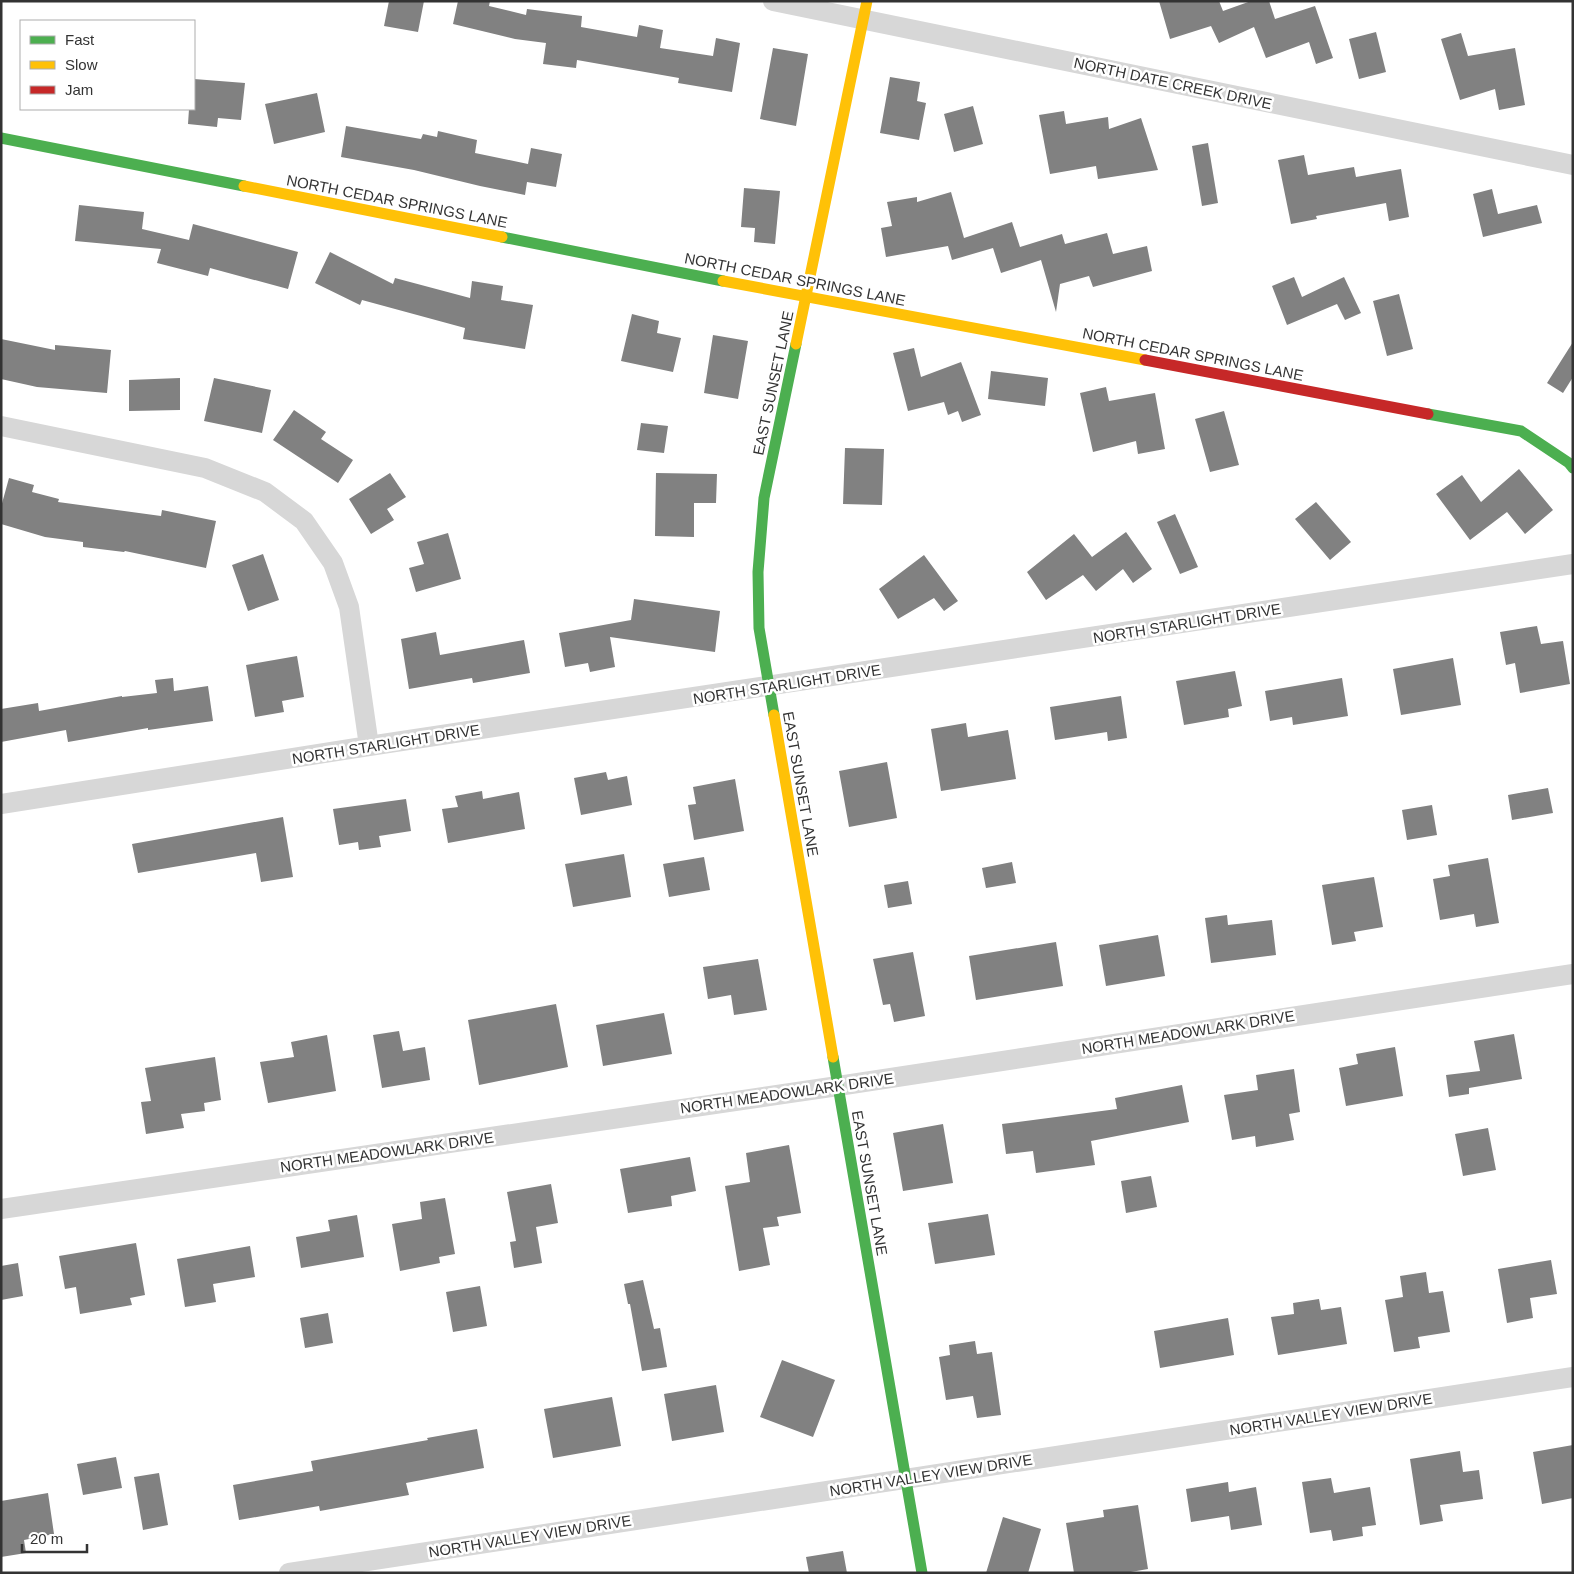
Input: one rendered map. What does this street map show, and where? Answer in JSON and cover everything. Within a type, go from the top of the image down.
[{"type":"street","name":"NORTH DATE CREEK DRIVE","points":[[773,1],[865,10],[1573,165]]},
{"type":"street","name":"EAST SUNSET LANE","points":[[865,10],[764,498],[758,572],[759,628],[922,1573]]},
{"type":"street","name":"NORTH CEDAR SPRINGS LANE","points":[[1,138],[806,297],[1521,431],[1569,463],[1573,468]]},
{"type":"street","points":[[1,426],[205,468],[265,492],[304,521],[333,563],[349,607],[369,746]]},
{"type":"street","name":"NORTH STARLIGHT DRIVE","points":[[1,804],[369,746],[1573,564]]},
{"type":"street","name":"NORTH MEADOWLARK DRIVE","points":[[1,1209],[838,1086],[1573,974]]},
{"type":"street","name":"NORTH VALLEY VIEW DRIVE","points":[[289,1573],[1573,1377]]},
{"type":"building","points":[[389,1],[424,1],[418,32],[384,26]]},
{"type":"building","points":[[458,1],[490,1],[489,6],[526,15],[527,9],[582,16],[581,27],[637,37],[639,25],[663,30],[660,48],[713,56],[716,38],[740,43],[732,92],[678,83],[679,78],[577,60],[576,68],[543,64],[546,43],[515,39],[453,24]]},
{"type":"building","points":[[1159,1],[1219,1],[1223,11],[1251,1],[1269,1],[1275,19],[1315,6],[1333,58],[1316,64],[1309,42],[1266,58],[1254,27],[1219,43],[1211,26],[1170,39]]},
{"type":"building","points":[[1376,32],[1386,72],[1359,79],[1349,39]]},
{"type":"building","points":[[1461,33],[1468,56],[1515,48],[1525,105],[1499,110],[1495,89],[1460,100],[1441,39]]},
{"type":"building","points":[[773,48],[808,54],[796,126],[760,119]]},
{"type":"building","points":[[890,77],[920,82],[917,101],[926,103],[919,140],[880,133]]},
{"type":"building","points":[[195,79],[245,83],[241,120],[218,118],[217,127],[188,124],[189,110],[195,110]]},
{"type":"building","points":[[317,93],[325,132],[274,144],[265,104]]},
{"type":"building","points":[[973,106],[983,144],[954,152],[944,114]]},
{"type":"building","points":[[1064,111],[1066,124],[1108,117],[1109,129],[1141,118],[1158,170],[1098,179],[1096,166],[1050,174],[1039,115]]},
{"type":"building","points":[[346,126],[421,139],[423,134],[437,137],[438,131],[477,140],[475,153],[528,164],[531,148],[562,154],[556,187],[527,182],[525,195],[414,170],[341,157]]},
{"type":"building","points":[[1208,143],[1218,203],[1202,206],[1192,146]]},
{"type":"building","points":[[1304,155],[1308,175],[1354,167],[1356,177],[1401,169],[1409,217],[1389,221],[1386,203],[1316,216],[1317,219],[1291,224],[1278,160]]},
{"type":"building","points":[[744,188],[780,191],[775,244],[754,242],[755,228],[741,227]]},
{"type":"building","points":[[1492,189],[1498,214],[1537,205],[1542,223],[1483,237],[1473,194]]},
{"type":"building","points":[[951,192],[964,238],[1012,222],[1020,247],[1062,234],[1065,244],[1107,233],[1113,254],[1147,246],[1152,271],[1093,287],[1089,276],[1060,284],[1056,312],[1041,260],[1001,273],[993,248],[952,260],[948,246],[886,257],[881,228],[892,226],[887,202],[917,197],[917,202]]},
{"type":"building","points":[[79,205],[144,212],[142,229],[189,240],[193,224],[298,252],[288,289],[210,268],[208,276],[157,263],[161,249],[75,241]]},
{"type":"building","points":[[330,252],[393,284],[395,278],[470,298],[472,281],[503,286],[501,300],[533,305],[525,349],[463,339],[465,328],[362,300],[360,305],[315,283]]},
{"type":"building","points":[[1294,277],[1302,297],[1344,277],[1361,313],[1345,320],[1337,304],[1287,325],[1272,286]]},
{"type":"building","points":[[1399,294],[1413,349],[1387,356],[1373,301]]},
{"type":"building","points":[[632,314],[659,321],[657,333],[681,338],[673,372],[621,361]]},
{"type":"building","points":[[713,335],[748,341],[738,399],[704,393]]},
{"type":"building","points":[[1,339],[55,350],[55,345],[111,350],[107,393],[37,387],[1,379]]},
{"type":"building","points":[[1573,342],[1573,377],[1563,393],[1547,383]]},
{"type":"building","points":[[914,348],[921,377],[961,362],[981,415],[962,422],[958,411],[948,415],[944,402],[908,411],[893,353]]},
{"type":"building","points":[[991,371],[1048,378],[1045,406],[988,399]]},
{"type":"building","points":[[180,378],[180,410],[129,411],[129,380]]},
{"type":"building","points":[[214,378],[271,390],[262,433],[204,421]]},
{"type":"building","points":[[1106,387],[1109,401],[1155,393],[1165,449],[1138,454],[1136,441],[1093,452],[1080,393]]},
{"type":"building","points":[[294,410],[326,432],[321,439],[353,460],[338,483],[273,440]]},
{"type":"building","points":[[1224,411],[1239,465],[1210,472],[1195,419]]},
{"type":"building","points":[[641,423],[668,426],[664,453],[637,450]]},
{"type":"building","points":[[845,448],[884,449],[882,505],[843,504]]},
{"type":"building","points":[[1519,469],[1553,510],[1525,534],[1507,512],[1470,540],[1436,494],[1462,475],[1481,502]]},
{"type":"building","points":[[390,473],[406,497],[387,509],[394,520],[371,534],[349,499]]},
{"type":"building","points":[[656,473],[717,474],[716,503],[694,503],[694,537],[655,536]]},
{"type":"building","points":[[9,478],[34,485],[32,492],[59,499],[58,502],[161,516],[162,510],[216,521],[206,568],[125,551],[83,547],[83,542],[45,537],[1,524],[1,507]]},
{"type":"building","points":[[1316,502],[1351,542],[1330,560],[1295,519]]},
{"type":"building","points":[[1175,514],[1198,567],[1180,574],[1157,522]]},
{"type":"building","points":[[1126,532],[1152,569],[1133,583],[1123,569],[1096,591],[1083,575],[1046,600],[1027,572],[1074,534],[1092,557]]},
{"type":"building","points":[[448,533],[461,579],[416,592],[409,568],[424,564],[417,542]]},
{"type":"building","points":[[263,554],[279,600],[248,611],[232,565]]},
{"type":"building","points":[[924,555],[958,601],[944,611],[934,598],[898,619],[879,589]]},
{"type":"building","points":[[634,599],[720,611],[715,652],[610,637],[615,667],[590,672],[588,663],[565,667],[559,633],[631,620]]},
{"type":"building","points":[[1537,626],[1541,644],[1563,641],[1570,684],[1520,693],[1515,663],[1506,665],[1500,632]]},
{"type":"building","points":[[436,632],[440,655],[524,640],[530,673],[473,683],[472,678],[409,689],[401,639]]},
{"type":"building","points":[[297,656],[304,697],[282,701],[284,712],[255,717],[246,665]]},
{"type":"building","points":[[1453,658],[1461,705],[1401,715],[1393,669]]},
{"type":"building","points":[[1235,671],[1242,706],[1228,709],[1229,717],[1184,725],[1176,681]]},
{"type":"building","points":[[173,678],[174,691],[208,686],[213,721],[148,730],[148,728],[68,742],[66,730],[1,742],[1,709],[38,703],[39,711],[122,696],[157,693],[155,680]]},
{"type":"building","points":[[1342,678],[1348,716],[1293,725],[1292,717],[1270,721],[1265,691]]},
{"type":"building","points":[[1121,696],[1127,738],[1108,741],[1107,732],[1055,740],[1050,707]]},
{"type":"building","points":[[966,723],[968,737],[1008,730],[1016,779],[941,791],[931,729]]},
{"type":"building","points":[[887,762],[897,818],[849,827],[839,771]]},
{"type":"building","points":[[606,772],[608,780],[627,776],[632,805],[581,815],[574,778]]},
{"type":"building","points":[[735,779],[744,831],[694,840],[688,805],[696,804],[693,787]]},
{"type":"building","points":[[1548,788],[1553,813],[1512,820],[1508,795]]},
{"type":"building","points":[[482,791],[483,799],[519,792],[525,829],[448,843],[442,809],[458,807],[455,796]]},
{"type":"building","points":[[406,799],[411,831],[379,836],[381,847],[359,850],[358,842],[339,845],[333,809]]},
{"type":"building","points":[[1432,805],[1437,835],[1407,840],[1402,810]]},
{"type":"building","points":[[283,817],[293,877],[261,882],[256,853],[138,873],[132,844]]},
{"type":"building","points":[[624,854],[631,897],[573,907],[565,864]]},
{"type":"building","points":[[704,857],[710,890],[669,897],[663,864]]},
{"type":"building","points":[[1488,858],[1499,923],[1476,927],[1474,914],[1440,920],[1433,879],[1450,876],[1448,865]]},
{"type":"building","points":[[1012,862],[1016,883],[986,888],[982,868]]},
{"type":"building","points":[[1374,877],[1383,927],[1354,932],[1356,941],[1332,945],[1322,885]]},
{"type":"building","points":[[908,881],[912,904],[888,908],[884,885]]},
{"type":"building","points":[[1227,915],[1228,925],[1272,920],[1276,955],[1211,963],[1205,918]]},
{"type":"building","points":[[1158,935],[1165,976],[1106,986],[1099,945]]},
{"type":"building","points":[[1056,942],[1063,986],[976,1000],[969,956]]},
{"type":"building","points":[[913,952],[925,1016],[894,1022],[890,1004],[883,1005],[873,959]]},
{"type":"building","points":[[758,959],[767,1010],[734,1015],[731,995],[708,999],[703,967]]},
{"type":"building","points":[[556,1004],[568,1067],[479,1085],[468,1020]]},
{"type":"building","points":[[664,1013],[672,1054],[603,1066],[596,1025]]},
{"type":"building","points":[[399,1031],[403,1051],[425,1047],[430,1080],[382,1088],[373,1035]]},
{"type":"building","points":[[1514,1034],[1522,1079],[1469,1088],[1469,1094],[1449,1097],[1446,1075],[1480,1071],[1474,1041]]},
{"type":"building","points":[[327,1035],[336,1091],[268,1103],[260,1062],[294,1057],[291,1042]]},
{"type":"building","points":[[1395,1047],[1403,1096],[1346,1106],[1339,1068],[1358,1064],[1356,1054]]},
{"type":"building","points":[[215,1057],[221,1100],[204,1103],[205,1111],[181,1114],[184,1128],[146,1134],[141,1102],[151,1101],[145,1068]]},
{"type":"building","points":[[1294,1069],[1300,1112],[1289,1114],[1294,1140],[1256,1147],[1255,1136],[1232,1140],[1224,1095],[1258,1090],[1256,1075]]},
{"type":"building","points":[[1182,1085],[1189,1122],[1091,1141],[1095,1165],[1036,1173],[1033,1151],[1006,1154],[1002,1124],[1117,1109],[1115,1098]]},
{"type":"building","points":[[943,1124],[953,1183],[903,1191],[893,1133]]},
{"type":"building","points":[[1488,1128],[1496,1170],[1463,1176],[1455,1134]]},
{"type":"building","points":[[789,1145],[801,1213],[777,1217],[779,1226],[763,1228],[770,1265],[739,1271],[725,1186],[750,1182],[746,1153]]},
{"type":"building","points":[[690,1157],[696,1191],[671,1196],[672,1206],[628,1213],[620,1169]]},
{"type":"building","points":[[1151,1176],[1157,1207],[1126,1213],[1121,1181]]},
{"type":"building","points":[[551,1184],[558,1223],[536,1227],[542,1263],[514,1268],[510,1242],[516,1241],[507,1192]]},
{"type":"building","points":[[445,1198],[455,1254],[439,1257],[440,1263],[400,1271],[392,1224],[422,1219],[420,1202]]},
{"type":"building","points":[[988,1214],[995,1255],[935,1264],[928,1223]]},
{"type":"building","points":[[357,1215],[364,1257],[301,1268],[296,1237],[330,1231],[328,1220]]},
{"type":"building","points":[[136,1243],[145,1295],[130,1298],[132,1305],[80,1314],[76,1287],[65,1289],[59,1256]]},
{"type":"building","points":[[250,1246],[255,1277],[213,1284],[216,1302],[185,1307],[177,1259]]},
{"type":"building","points":[[1551,1260],[1557,1294],[1530,1298],[1533,1318],[1507,1323],[1498,1269]]},
{"type":"building","points":[[18,1263],[23,1296],[1,1300],[1,1266]]},
{"type":"building","points":[[1426,1272],[1429,1293],[1443,1291],[1450,1332],[1418,1337],[1420,1348],[1394,1352],[1385,1300],[1403,1297],[1400,1276]]},
{"type":"building","points":[[643,1280],[654,1329],[660,1328],[667,1367],[642,1371],[630,1304],[628,1304],[624,1284]]},
{"type":"building","points":[[480,1286],[487,1326],[453,1332],[446,1292]]},
{"type":"building","points":[[1319,1299],[1321,1310],[1341,1307],[1347,1344],[1278,1355],[1271,1317],[1294,1314],[1293,1303]]},
{"type":"building","points":[[328,1313],[333,1343],[305,1348],[300,1318]]},
{"type":"building","points":[[1228,1318],[1234,1355],[1160,1368],[1154,1331]]},
{"type":"building","points":[[975,1341],[977,1354],[992,1352],[1001,1415],[977,1418],[973,1396],[946,1400],[939,1357],[950,1355],[949,1345]]},
{"type":"building","points":[[782,1360],[835,1380],[813,1437],[760,1417]]},
{"type":"building","points":[[716,1385],[724,1432],[672,1441],[664,1394]]},
{"type":"building","points":[[612,1397],[621,1446],[553,1458],[544,1409]]},
{"type":"building","points":[[477,1429],[484,1468],[406,1483],[409,1495],[320,1511],[319,1506],[239,1520],[233,1485],[313,1471],[311,1461],[428,1440],[427,1438]]},
{"type":"building","points":[[1573,1445],[1573,1498],[1542,1504],[1533,1452]]},
{"type":"building","points":[[1460,1451],[1463,1472],[1479,1470],[1483,1499],[1440,1505],[1443,1521],[1420,1525],[1410,1459]]},
{"type":"building","points":[[116,1457],[122,1488],[83,1495],[77,1464]]},
{"type":"building","points":[[159,1473],[168,1525],[143,1530],[134,1477]]},
{"type":"building","points":[[1331,1478],[1334,1493],[1370,1487],[1376,1525],[1362,1527],[1363,1536],[1333,1541],[1331,1530],[1310,1533],[1302,1482]]},
{"type":"building","points":[[1228,1482],[1229,1492],[1256,1487],[1262,1525],[1231,1530],[1229,1516],[1191,1522],[1186,1489]]},
{"type":"building","points":[[48,1493],[54,1534],[24,1540],[26,1553],[1,1557],[1,1501]]},
{"type":"building","points":[[1138,1505],[1148,1569],[1125,1573],[1074,1573],[1066,1523],[1104,1517],[1103,1510]]},
{"type":"building","points":[[1003,1517],[1041,1529],[1028,1573],[986,1573]]},
{"type":"building","points":[[843,1551],[847,1573],[809,1573],[806,1557]]},
{"type":"traffic: fast","points":[[1,138],[244,186]]},
{"type":"traffic: fast","points":[[502,237],[723,281]]},
{"type":"traffic: fast","points":[[774,715],[759,628],[758,572],[764,498],[796,344]]},
{"type":"traffic: fast","points":[[1428,414],[1521,431],[1569,463],[1573,468]]},
{"type":"traffic: fast","points":[[833,1057],[922,1573]]},
{"type":"traffic: slow","points":[[796,344],[867,1]]},
{"type":"traffic: slow","points":[[244,186],[502,237]]},
{"type":"traffic: slow","points":[[723,281],[1145,360]]},
{"type":"traffic: slow","points":[[774,715],[833,1057]]},
{"type":"traffic: jam","points":[[1145,360],[1428,414]]}]
